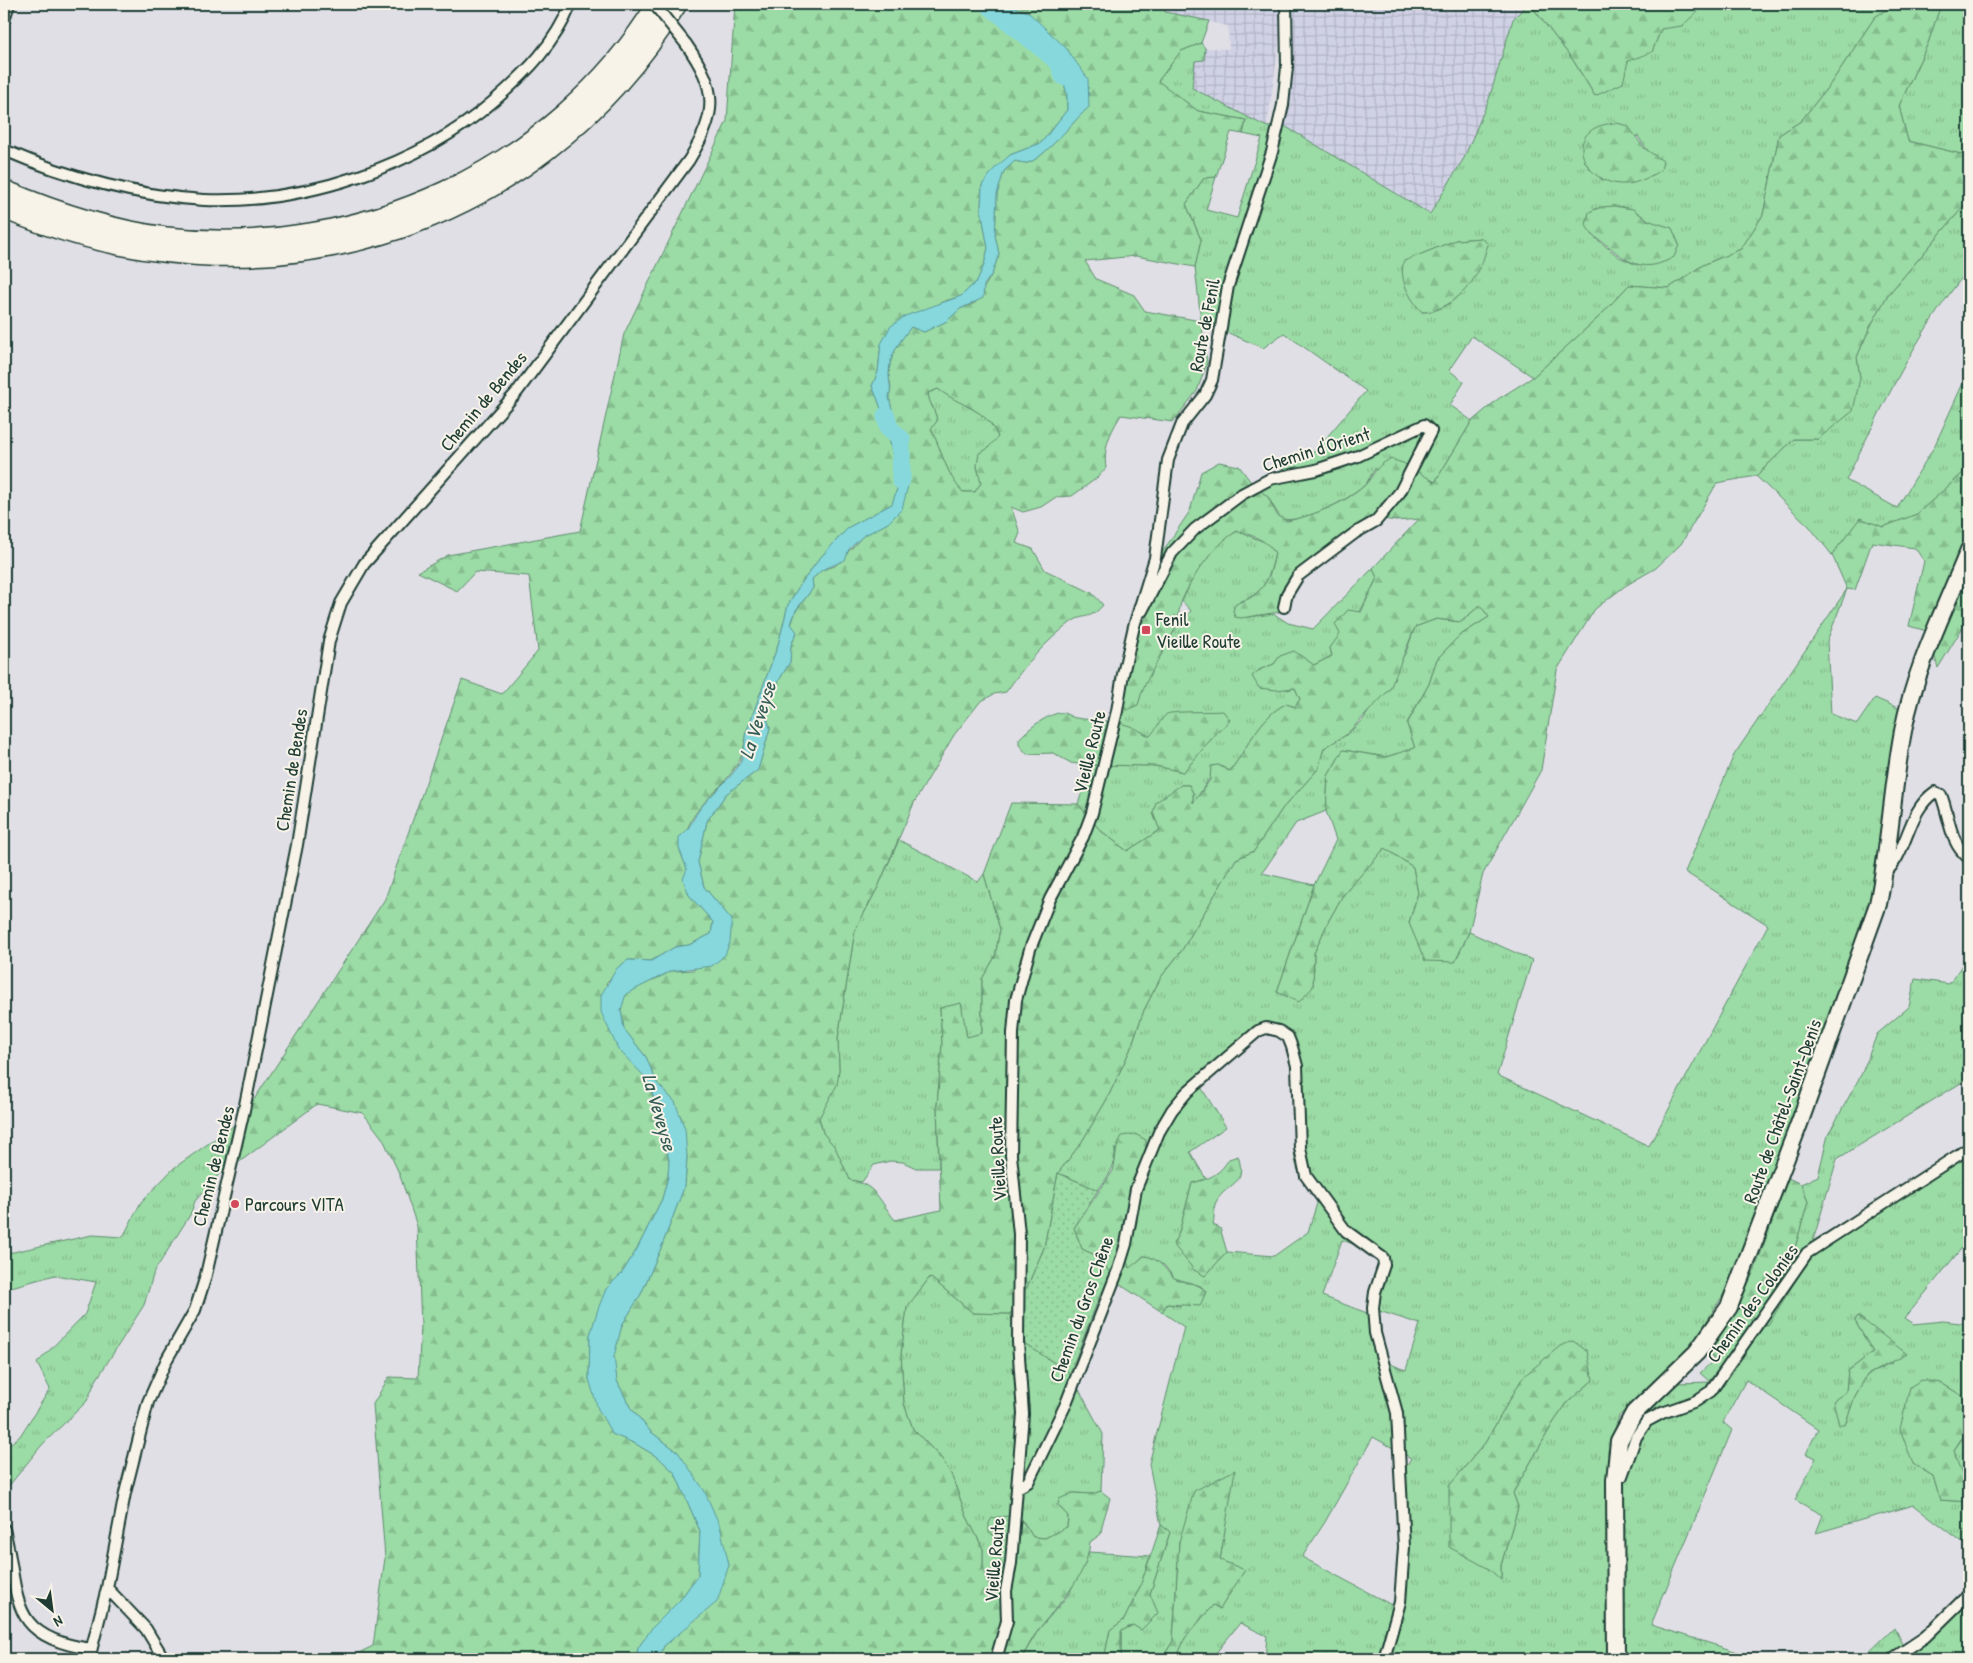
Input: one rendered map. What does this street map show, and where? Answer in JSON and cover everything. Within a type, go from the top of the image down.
[{"type":"highway","points":[[4,190],[98,224],[138,232],[194,239],[275,238],[358,224],[410,207],[444,192],[486,171],[531,140],[594,85],[629,44],[655,4]]},
{"type":"highway","points":[[4,209],[93,240],[138,250],[193,256],[277,255],[334,247],[390,233],[470,200],[518,170],[564,136],[624,77],[663,27],[677,4]]},
{"type":"main road","name":"Route de Châtel-Saint-Denis","points":[[1616,1659],[1615,1480],[1619,1441],[1634,1412],[1697,1352],[1729,1307],[1845,998],[1878,904],[1884,874],[1903,731],[1913,690],[1969,550]]},
{"type":"street","points":[[4,20],[10,4]]},
{"type":"street","points":[[4,150],[86,180],[140,192],[205,200],[254,198],[343,181],[390,165],[417,153],[473,118],[534,64],[557,34],[571,4]]},
{"type":"street","name":"Chemin de Bendes","points":[[90,1654],[107,1588],[125,1493],[148,1402],[168,1359],[195,1310],[205,1279],[244,1110],[297,845],[329,641],[341,603],[364,564],[517,392],[689,160],[705,134],[711,106],[709,82],[700,64],[655,4]]},
{"type":"street","name":"Route de Fenil","points":[[1122,674],[1134,626],[1156,558],[1168,460],[1182,424],[1205,395],[1212,380],[1228,286],[1277,131],[1286,88],[1286,4]]},
{"type":"street","name":"Chemin d'Orient","points":[[1134,626],[1172,553],[1195,529],[1242,494],[1270,479],[1316,470],[1358,456],[1424,425],[1431,431],[1400,492],[1376,521],[1355,533],[1298,576],[1288,594],[1284,607]]},
{"type":"street","name":"Vieille Route","points":[[996,1659],[1007,1621],[1006,1591],[1023,1414],[1018,1342],[1019,1234],[1011,1155],[1014,1013],[1019,982],[1030,949],[1059,880],[1083,837],[1092,813],[1119,703],[1122,674]]},
{"type":"street","points":[[1884,874],[1894,865],[1913,819],[1928,797],[1935,792],[1941,795],[1954,840],[1962,852],[1969,858]]},
{"type":"street","name":"Chemin du Gros Chêne","points":[[1017,1488],[1028,1482],[1065,1406],[1118,1270],[1126,1244],[1136,1189],[1162,1126],[1187,1092],[1248,1038],[1265,1028],[1279,1030],[1288,1037],[1295,1056],[1304,1171],[1346,1232],[1383,1258],[1384,1265],[1375,1292],[1373,1308],[1375,1334],[1397,1413],[1404,1547],[1400,1602],[1384,1659]]},
{"type":"street","name":"Chemin des Colonies","points":[[1615,1480],[1622,1476],[1636,1437],[1647,1421],[1662,1413],[1696,1401],[1711,1391],[1807,1253],[1969,1148]]},
{"type":"street","points":[[4,1529],[16,1594],[30,1626],[43,1635],[90,1654]]},
{"type":"street","points":[[107,1588],[146,1629],[164,1659]]},
{"type":"street","points":[[1892,1659],[1925,1636],[1969,1594]]},
{"type":"shaded area","points":[[1163,4],[1279,4],[1281,28],[1267,127],[1192,88],[1195,60],[1204,60],[1205,48],[1229,49],[1228,26],[1165,12]]},
{"type":"shaded area","points":[[1291,4],[1528,4],[1513,19],[1489,99],[1464,158],[1430,214],[1283,125]]},
{"type":"green space","points":[[735,4],[988,4],[1030,33],[1049,51],[1063,78],[1067,95],[1067,110],[1041,143],[1010,155],[982,185],[981,209],[988,248],[984,265],[977,281],[961,296],[942,302],[881,344],[878,372],[872,386],[885,422],[898,486],[892,504],[849,527],[819,559],[798,588],[788,605],[778,645],[745,736],[739,761],[725,781],[707,799],[692,819],[679,848],[687,869],[689,895],[713,922],[711,934],[689,945],[675,947],[651,961],[628,960],[606,983],[633,1063],[646,1078],[659,1111],[669,1160],[668,1177],[662,1199],[637,1249],[622,1273],[606,1289],[590,1335],[589,1379],[612,1434],[636,1444],[659,1458],[675,1473],[700,1531],[698,1575],[680,1600],[653,1628],[638,1648],[636,1659],[346,1659],[373,1646],[385,1558],[373,1404],[389,1377],[418,1378],[421,1325],[417,1226],[399,1173],[383,1139],[363,1113],[317,1104],[230,1169],[240,1121],[385,899],[462,680],[502,694],[538,651],[529,576],[475,572],[457,591],[418,572],[448,555],[580,531],[624,334],[727,121]]},
{"type":"green space","points":[[1005,4],[1163,4],[1165,12],[1209,21],[1201,43],[1181,51],[1158,81],[1198,111],[1246,120],[1243,134],[1231,132],[1216,177],[1204,178],[1186,204],[1201,240],[1195,267],[1136,256],[1085,261],[1096,279],[1134,295],[1145,311],[1201,321],[1207,363],[1197,391],[1173,422],[1121,415],[1108,440],[1105,460],[1106,468],[1097,478],[1072,496],[1056,497],[1041,507],[1023,512],[1011,507],[1020,533],[1016,543],[1033,549],[1045,570],[1092,593],[1103,605],[1094,613],[1070,623],[1052,638],[1035,655],[1006,692],[994,694],[980,702],[954,735],[914,803],[878,887],[855,930],[838,1038],[839,1070],[837,1085],[819,1118],[823,1133],[835,1147],[850,1180],[866,1185],[872,1190],[895,1220],[941,1210],[937,1106],[942,1044],[940,1008],[961,1003],[967,1037],[982,1033],[982,979],[995,957],[1000,929],[984,874],[1011,803],[1078,804],[1100,830],[1127,851],[1160,830],[1153,813],[1156,802],[1181,785],[1189,785],[1193,793],[1193,803],[1210,780],[1211,766],[1218,765],[1230,771],[1269,716],[1286,704],[1295,707],[1300,699],[1295,688],[1276,690],[1259,688],[1252,676],[1259,670],[1274,664],[1280,656],[1294,651],[1314,665],[1332,656],[1330,648],[1340,634],[1335,624],[1348,610],[1361,612],[1377,578],[1373,568],[1419,519],[1396,521],[1383,519],[1298,576],[1284,607],[1279,612],[1241,618],[1235,617],[1233,611],[1235,605],[1250,598],[1265,584],[1275,553],[1263,541],[1237,531],[1212,552],[1192,581],[1181,603],[1175,629],[1150,676],[1138,705],[1126,710],[1122,698],[1136,637],[1154,599],[1161,554],[1190,511],[1201,472],[1219,462],[1239,466],[1253,485],[1268,497],[1277,515],[1287,521],[1307,516],[1347,498],[1364,486],[1377,469],[1390,459],[1403,463],[1435,482],[1472,421],[1498,399],[1533,377],[1599,317],[1629,285],[1669,288],[1703,265],[1741,249],[1763,215],[1779,135],[1801,121],[1831,83],[1875,17],[1895,4],[1941,4],[1928,43],[1899,106],[1908,141],[1969,156],[1969,200],[1887,296],[1870,327],[1857,357],[1860,378],[1853,411],[1818,439],[1794,439],[1756,476],[1717,483],[1681,544],[1656,568],[1625,586],[1595,609],[1557,670],[1541,770],[1483,874],[1469,932],[1455,962],[1425,961],[1409,923],[1418,893],[1413,867],[1385,848],[1343,895],[1329,920],[1314,953],[1313,987],[1299,1002],[1277,992],[1314,885],[1336,840],[1326,811],[1328,776],[1343,750],[1386,757],[1415,748],[1407,724],[1429,684],[1437,659],[1459,636],[1489,617],[1480,605],[1461,622],[1436,619],[1415,627],[1390,689],[1346,735],[1324,748],[1318,769],[1282,809],[1254,851],[1236,859],[1182,950],[1161,977],[1144,1010],[1130,1050],[1107,1099],[1081,1143],[1058,1173],[1044,1248],[1028,1285],[1010,1314],[973,1313],[930,1277],[907,1307],[901,1354],[904,1404],[913,1429],[942,1459],[951,1474],[966,1515],[983,1549],[983,1570],[990,1588],[1005,1596],[1010,1582],[999,1558],[1003,1539],[989,1533],[989,1523],[992,1518],[1007,1516],[1017,1518],[1033,1537],[1045,1538],[1067,1527],[1068,1516],[1058,1505],[1059,1499],[1073,1493],[1092,1494],[1101,1491],[1110,1498],[1101,1534],[1090,1542],[1084,1567],[1078,1578],[1036,1632],[1021,1659],[658,1659],[664,1646],[686,1627],[729,1565],[678,1452],[651,1432],[630,1407],[617,1381],[613,1356],[622,1325],[641,1294],[661,1248],[685,1185],[687,1157],[675,1102],[657,1083],[646,1057],[624,1029],[621,1010],[625,994],[672,971],[694,970],[732,920],[704,887],[698,862],[707,821],[726,794],[758,770],[770,728],[766,715],[772,692],[790,662],[791,645],[797,633],[791,625],[796,611],[813,588],[812,579],[822,570],[835,566],[863,536],[888,523],[909,482],[889,397],[891,387],[889,367],[896,349],[911,327],[924,332],[947,321],[960,309],[975,303],[992,274],[999,254],[995,235],[997,194],[1004,171],[1015,161],[1027,163],[1041,155],[1089,107],[1028,12]],"holes":[[[938,389],[980,414],[993,427],[998,437],[987,449],[979,453],[977,466],[981,483],[975,492],[963,492],[952,478],[931,429],[937,421],[928,393]]]},
{"type":"green space","points":[[1530,4],[1573,60],[1595,96],[1628,61],[1652,52],[1661,29],[1696,13],[1696,4],[1895,4],[1875,17],[1831,83],[1801,121],[1779,135],[1763,215],[1741,249],[1703,265],[1669,288],[1629,285],[1599,317],[1533,377],[1472,336],[1449,370],[1464,382],[1450,405],[1472,421],[1435,482],[1418,474],[1375,469],[1364,486],[1336,504],[1301,518],[1281,519],[1268,497],[1253,485],[1315,451],[1366,391],[1284,333],[1263,348],[1201,321],[1195,267],[1201,240],[1186,204],[1204,178],[1216,177],[1206,210],[1237,218],[1262,138],[1243,134],[1246,120],[1198,111],[1157,81],[1181,51],[1201,43],[1205,48],[1204,60],[1195,61],[1192,88],[1267,127],[1283,125],[1430,214],[1464,158],[1489,99],[1513,19]],"holes":[[[1638,136],[1661,170],[1639,179],[1602,180],[1584,161]],[[1614,206],[1632,210],[1652,222],[1669,228],[1679,245],[1637,265],[1619,257],[1593,236],[1586,219],[1595,209]],[[1482,238],[1488,244],[1472,279],[1456,298],[1446,306],[1422,312],[1406,288],[1422,254],[1456,240]]]},
{"type":"green space","points":[[1530,4],[1696,4],[1696,13],[1682,26],[1661,29],[1652,52],[1628,61],[1623,83],[1595,96],[1573,60]]},
{"type":"green space","points":[[1941,4],[1969,4],[1969,156],[1908,141],[1899,106],[1928,43]]},
{"type":"green space","points":[[1617,123],[1628,126],[1644,148],[1663,161],[1661,170],[1630,184],[1610,182],[1597,176],[1588,166],[1583,155],[1582,144],[1588,134],[1599,126]]},
{"type":"green space","points":[[1969,200],[1969,269],[1933,318],[1901,371],[1846,480],[1897,508],[1934,447],[1969,370],[1969,462],[1962,474],[1917,514],[1883,527],[1860,519],[1832,555],[1809,526],[1756,476],[1794,439],[1818,439],[1860,378],[1857,357],[1870,327],[1887,296]]},
{"type":"green space","points":[[1614,206],[1633,209],[1647,220],[1672,228],[1679,245],[1674,257],[1655,265],[1639,265],[1624,258],[1595,237],[1586,225],[1589,212],[1601,207]]},
{"type":"green space","points":[[1482,238],[1488,244],[1480,267],[1469,285],[1448,304],[1431,311],[1422,312],[1406,288],[1403,275],[1404,261],[1456,240]]},
{"type":"green space","points":[[938,389],[988,418],[998,437],[977,466],[981,483],[975,492],[963,492],[952,481],[931,428],[937,421],[928,393]]},
{"type":"green space","points":[[1969,462],[1969,617],[1938,668],[1927,631],[1909,626],[1924,561],[1915,548],[1872,542],[1855,590],[1847,589],[1832,555],[1860,518],[1883,527],[1917,514],[1962,474]]},
{"type":"green space","points":[[1237,531],[1267,543],[1275,553],[1271,569],[1261,589],[1240,601],[1247,617],[1274,614],[1288,623],[1313,629],[1373,568],[1377,578],[1360,612],[1330,648],[1332,656],[1314,665],[1280,656],[1274,664],[1259,670],[1287,690],[1295,688],[1300,699],[1295,707],[1286,704],[1269,716],[1230,771],[1218,765],[1193,804],[1193,793],[1189,785],[1181,785],[1153,813],[1160,830],[1127,851],[1100,830],[1078,804],[1091,765],[1156,766],[1183,772],[1215,734],[1227,724],[1210,712],[1192,714],[1186,712],[1159,726],[1150,736],[1108,720],[1121,692],[1126,710],[1146,681],[1175,628],[1191,611],[1182,601],[1188,589],[1187,575]]},
{"type":"green space","points":[[1847,589],[1827,641],[1831,714],[1857,724],[1875,698],[1900,709],[1870,904],[1821,1048],[1763,1193],[1730,1284],[1688,1351],[1619,1416],[1608,1451],[1610,1659],[1265,1659],[1267,1636],[1240,1623],[1211,1659],[1176,1659],[1185,1638],[1213,1605],[1220,1609],[1244,1570],[1220,1560],[1234,1470],[1179,1542],[1173,1641],[1162,1659],[1121,1659],[1121,1631],[1133,1625],[1150,1594],[1170,1532],[1161,1525],[1149,1464],[1184,1327],[1162,1312],[1167,1304],[1179,1306],[1206,1292],[1201,1286],[1174,1278],[1164,1265],[1144,1256],[1130,1268],[1126,1261],[1115,1148],[1113,1166],[1098,1190],[1058,1173],[1081,1143],[1107,1099],[1130,1050],[1144,1010],[1161,977],[1182,950],[1236,859],[1254,851],[1282,809],[1318,769],[1324,748],[1346,735],[1363,720],[1406,652],[1415,627],[1436,619],[1461,622],[1480,605],[1489,617],[1459,636],[1437,659],[1429,684],[1407,723],[1415,748],[1386,757],[1343,750],[1328,776],[1326,811],[1296,823],[1262,873],[1314,885],[1277,992],[1313,987],[1314,953],[1329,920],[1343,895],[1385,848],[1413,867],[1418,893],[1409,923],[1455,962],[1469,932],[1532,960],[1497,1075],[1649,1146],[1768,925],[1685,872],[1734,755]],"holes":[[[1264,1032],[1280,1038],[1290,1053],[1293,1067],[1293,1135],[1297,1169],[1318,1200],[1308,1232],[1274,1256],[1227,1252],[1205,1276],[1173,1244],[1179,1233],[1192,1183],[1206,1179],[1190,1152],[1226,1127],[1199,1084]],[[1342,1240],[1387,1256],[1367,1313],[1322,1296]],[[1379,1311],[1420,1324],[1406,1370],[1385,1362]],[[1523,1377],[1593,1380],[1567,1403],[1553,1423],[1513,1493],[1518,1507],[1501,1565],[1501,1579],[1489,1569],[1449,1486],[1485,1443]],[[1373,1437],[1411,1458],[1397,1484],[1403,1545],[1397,1608],[1302,1557],[1325,1522]]]},
{"type":"green space","points":[[1223,711],[1230,720],[1183,772],[1156,766],[1084,765],[1071,763],[1053,753],[1027,754],[1019,745],[1019,739],[1032,727],[1047,717],[1058,713],[1076,718],[1126,725],[1150,736],[1167,714]]},
{"type":"green space","points":[[899,840],[978,882],[984,874],[1000,929],[995,957],[982,979],[982,1033],[967,1038],[940,1008],[942,1044],[937,1106],[939,1168],[916,1168],[903,1162],[890,1161],[874,1165],[862,1182],[850,1180],[835,1148],[823,1133],[819,1118],[839,1070],[838,1038],[855,930],[878,887]]},
{"type":"green space","points":[[1969,955],[1969,1078],[1837,1159],[1813,1241],[1969,1143],[1969,1152],[1960,1159],[1969,1169],[1969,1239],[1905,1318],[1914,1324],[1943,1321],[1969,1324],[1969,1400],[1941,1383],[1913,1464],[1933,1476],[1940,1500],[1969,1502],[1969,1547],[1914,1505],[1816,1533],[1823,1515],[1795,1500],[1816,1458],[1806,1454],[1818,1429],[1746,1380],[1723,1422],[1732,1430],[1651,1625],[1760,1659],[1622,1659],[1623,1452],[1637,1422],[1675,1383],[1712,1382],[1755,1319],[1767,1325],[1800,1272],[1794,1251],[1808,1202],[1801,1184],[1818,1176],[1828,1135],[1862,1073],[1877,1034],[1909,1007],[1915,979],[1949,984]],"holes":[[[1858,1316],[1892,1363],[1867,1375],[1855,1396],[1845,1425],[1834,1401],[1846,1392],[1848,1371],[1873,1352],[1855,1321]]]},
{"type":"green space","points":[[240,1121],[230,1169],[221,1172],[195,1201],[190,1215],[154,1272],[144,1305],[95,1382],[87,1401],[41,1446],[4,1492],[4,1449],[20,1436],[50,1389],[37,1363],[85,1314],[96,1282],[55,1275],[4,1289],[4,1254],[92,1235],[123,1237],[141,1202],[174,1168]]},
{"type":"green space","points":[[1135,1134],[1146,1140],[1146,1171],[1135,1196],[1137,1222],[1126,1261],[1130,1268],[1144,1256],[1158,1261],[1173,1277],[1194,1284],[1206,1292],[1200,1306],[1167,1304],[1162,1312],[1116,1282],[1099,1257],[1082,1249],[1074,1228],[1113,1171],[1119,1141],[1122,1136]]},
{"type":"green space","points":[[1238,1156],[1240,1173],[1238,1178],[1216,1202],[1215,1207],[1213,1225],[1220,1228],[1227,1252],[1205,1276],[1194,1270],[1173,1244],[1179,1233],[1192,1183],[1214,1175],[1222,1169],[1229,1159]]},
{"type":"green space","points":[[1058,1173],[1098,1190],[1074,1228],[1082,1249],[1099,1257],[1116,1282],[1100,1295],[1070,1373],[1024,1343],[1010,1314],[1028,1285],[1044,1248]]},
{"type":"green space","points":[[1788,1178],[1801,1184],[1808,1202],[1794,1251],[1801,1272],[1768,1325],[1754,1319],[1711,1383],[1700,1373],[1713,1361],[1711,1351],[1730,1320],[1755,1269]]},
{"type":"green space","points":[[930,1277],[973,1313],[1010,1314],[1024,1343],[1070,1373],[1103,1434],[1101,1491],[1093,1494],[1073,1493],[1058,1505],[1068,1516],[1067,1527],[1045,1538],[1033,1537],[1023,1521],[1003,1542],[1000,1555],[1001,1563],[1010,1583],[1005,1596],[990,1588],[983,1570],[983,1549],[966,1515],[951,1474],[942,1459],[913,1429],[904,1404],[901,1354],[907,1307]]},
{"type":"green space","points":[[1858,1316],[1907,1354],[1867,1375],[1855,1396],[1845,1425],[1839,1425],[1833,1401],[1846,1392],[1848,1371],[1873,1352],[1855,1321]]},
{"type":"green space","points":[[1573,1341],[1587,1351],[1593,1380],[1567,1403],[1553,1423],[1513,1493],[1518,1507],[1501,1565],[1501,1580],[1489,1569],[1449,1547],[1449,1486],[1485,1443],[1523,1377],[1560,1346]]},
{"type":"green space","points":[[1921,1380],[1941,1383],[1969,1400],[1969,1437],[1961,1439],[1954,1450],[1969,1494],[1969,1502],[1940,1500],[1933,1476],[1913,1464],[1900,1429],[1910,1387]]},
{"type":"green space","points":[[1969,1437],[1969,1486],[1957,1464],[1954,1450],[1962,1439]]},
{"type":"green space","points":[[1235,1470],[1220,1560],[1245,1570],[1220,1609],[1213,1605],[1185,1638],[1176,1659],[1162,1659],[1173,1641],[1179,1542],[1194,1491]]},
{"type":"green space","points":[[1161,1525],[1170,1532],[1150,1594],[1158,1613],[1141,1630],[1133,1625],[1121,1631],[1121,1659],[1104,1659],[1110,1630],[1124,1620],[1140,1587]]},
{"type":"green space","points":[[1089,1552],[1150,1556],[1140,1587],[1124,1620],[1110,1630],[1104,1659],[1021,1659],[1039,1629],[1069,1594]]},
{"type":"green space","points":[[1969,1595],[1969,1659],[1862,1659],[1894,1628],[1904,1648]]},
{"type":"water","points":[[988,4],[1005,4],[1028,12],[1066,48],[1088,79],[1089,107],[1041,155],[1027,163],[1015,161],[1004,171],[997,194],[995,235],[999,254],[992,274],[984,285],[983,298],[960,309],[947,321],[924,332],[911,327],[893,354],[889,367],[889,397],[909,482],[902,509],[888,523],[863,536],[849,549],[845,560],[822,570],[812,579],[813,588],[796,610],[791,624],[797,632],[791,645],[790,662],[772,692],[766,715],[770,728],[758,770],[726,794],[707,821],[698,862],[704,887],[732,920],[730,942],[725,955],[712,966],[671,971],[626,994],[621,1010],[624,1029],[646,1057],[657,1083],[675,1102],[685,1129],[687,1157],[685,1185],[661,1248],[641,1294],[622,1325],[614,1356],[617,1381],[630,1407],[651,1432],[678,1452],[704,1490],[720,1526],[729,1565],[717,1602],[664,1646],[658,1659],[636,1659],[638,1648],[652,1628],[680,1600],[698,1575],[700,1531],[675,1473],[659,1458],[636,1444],[612,1434],[598,1409],[589,1379],[590,1335],[598,1309],[606,1289],[622,1273],[637,1249],[662,1199],[668,1177],[669,1160],[659,1111],[646,1078],[618,1049],[601,1012],[601,995],[617,968],[628,960],[651,961],[675,947],[689,945],[711,934],[713,922],[689,895],[683,879],[687,869],[679,848],[679,837],[688,828],[704,804],[732,775],[740,763],[744,750],[745,736],[778,645],[788,605],[798,588],[819,559],[849,527],[892,504],[898,486],[885,422],[872,386],[878,372],[881,344],[890,327],[905,316],[961,296],[977,281],[984,265],[988,248],[981,209],[982,185],[995,168],[1010,155],[1041,143],[1067,110],[1067,95],[1063,78],[1049,51],[1030,33]]},
{"type":"waterway","name":"La Veveyse","points":[[988,4],[1059,62],[1064,76]]},
{"type":"waterway","name":"La Veveyse","points":[[886,416],[889,428],[901,439],[901,480]]},
{"type":"place","name":"Fenil Vieille Route","points":[[1146,630]]},
{"type":"place","name":"Parcours VITA","points":[[235,1204]]}]
